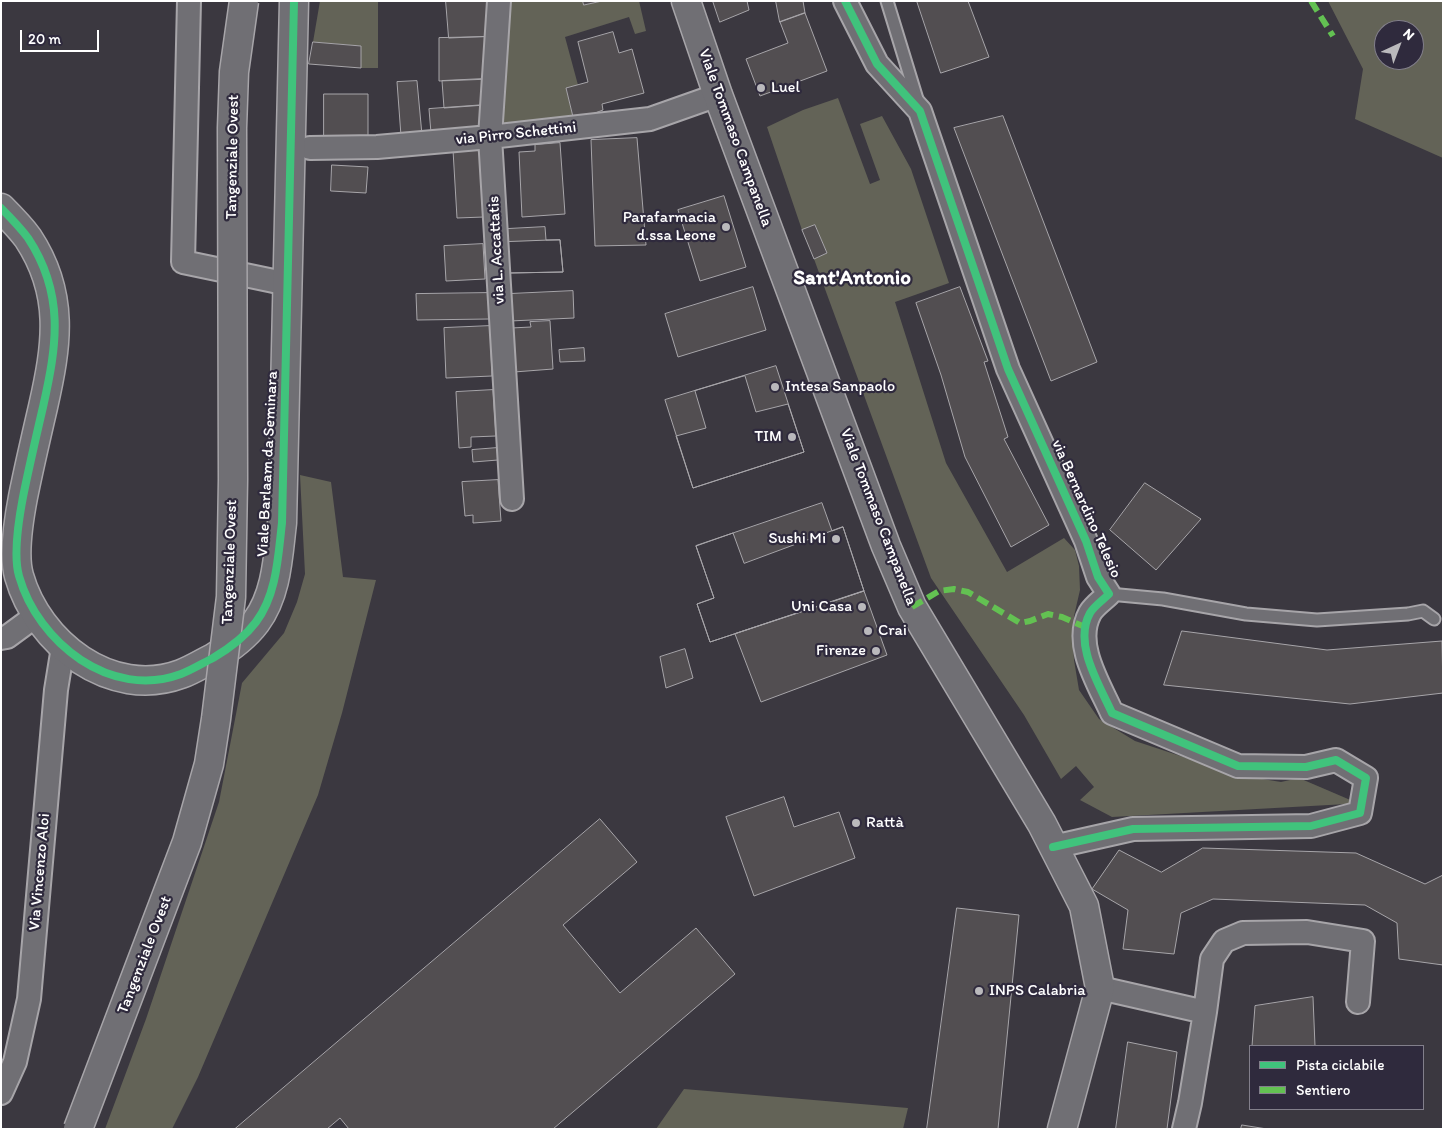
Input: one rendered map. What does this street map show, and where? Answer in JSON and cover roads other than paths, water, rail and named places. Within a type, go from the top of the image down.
[{"type":"main road","name":"Tangenziale Ovest","points":[[78,1129],[187,842],[209,764],[217,710],[231,597],[233,480],[232,128],[234,72],[244,1]]},
{"type":"main road","name":"Viale Barlaam da Seminara","points":[[1,208],[27,237],[38,256],[53,298],[56,323],[55,350],[23,499],[17,544],[18,574],[25,594],[49,634],[82,661],[107,674],[127,679],[157,680],[181,674],[236,644],[257,621],[271,593],[277,569],[282,523],[294,1]]},
{"type":"main road","name":"Viale Tommaso Campanella","points":[[686,1],[718,94],[886,546],[912,607],[1042,824],[1084,906],[1100,988],[1062,1129]]},
{"type":"street","points":[[189,1],[183,262],[288,284]]},
{"type":"street","name":"via L. Accattatis","points":[[498,1],[490,138],[512,499]]},
{"type":"street","name":"via Bernardino Telesio","points":[[845,1],[877,64],[920,111],[1008,369],[1086,541],[1098,577],[1109,594],[1090,612],[1085,627],[1084,650],[1112,713],[1238,766],[1306,767],[1336,760],[1366,778],[1360,813],[1311,826],[1133,829],[1054,847]]},
{"type":"street","name":"via Pirro Schettini","points":[[310,148],[377,147],[490,138],[650,119],[718,94]]},
{"type":"street","points":[[1,638],[7,637],[37,615]]},
{"type":"street","name":"Via Vincenzo Aloi","points":[[1,1093],[16,1062],[29,999],[56,690],[63,647]]},
{"type":"street","points":[[1184,1129],[1190,1104],[1212,959],[1224,941],[1243,933],[1307,932],[1363,941],[1358,1002]]},
{"type":"street","points":[[1100,988],[1205,1012]]},
{"type":"lane","points":[[887,1],[920,111]]},
{"type":"lane","points":[[1109,594],[1163,599],[1246,614],[1317,620],[1408,614],[1423,611],[1434,619]]},
{"type":"place","name":"Luel","points":[[761,88]]},
{"type":"place","name":"Parafarmacia d.ssa Leone","points":[[726,227]]},
{"type":"place","name":"Intesa Sanpaolo","points":[[775,387]]},
{"type":"place","name":"TIM","points":[[792,437]]},
{"type":"place","name":"Sushi Mi","points":[[836,539]]},
{"type":"place","name":"Uni Casa","points":[[862,607]]},
{"type":"place","name":"Crai","points":[[868,631]]},
{"type":"place","name":"Firenze","points":[[876,651]]},
{"type":"place","name":"Rattà","points":[[856,823]]},
{"type":"place","name":"INPS Calabria","points":[[979,991]]},
{"type":"district","name":"Sant'Antonio","points":[[852,279]]}]
